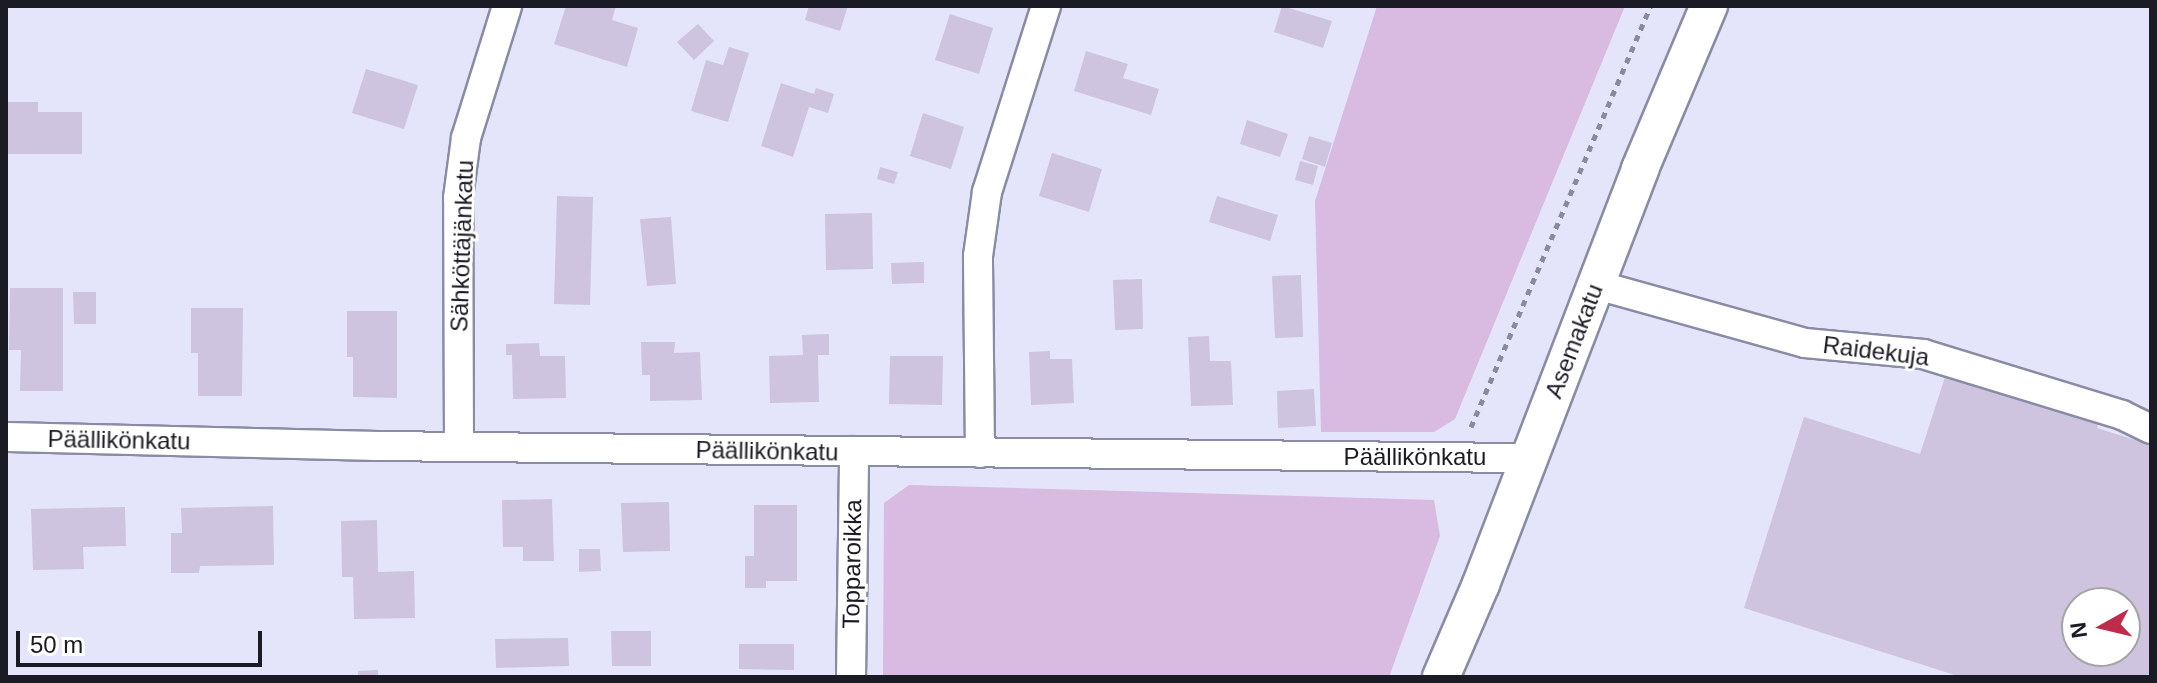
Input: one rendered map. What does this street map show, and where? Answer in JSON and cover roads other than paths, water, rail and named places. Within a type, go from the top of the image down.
[{"type":"street","name":"Sähköttäjänkatu","points":[[459,445],[458,198],[466,138],[507,6]]},
{"type":"street","points":[[980,453],[978,256],[987,192],[1046,6]]},
{"type":"street","name":"Asemakatu","points":[[1441,677],[1481,584],[1640,169],[1709,6]]},
{"type":"street","name":"Raidekuja","points":[[1597,285],[1805,343],[1923,354],[2122,415],[2151,429]]},
{"type":"street","name":"Päällikönkatu","points":[[6,437],[980,453],[1529,458]]},
{"type":"street","name":"Topparoikka","points":[[851,677],[854,451]]}]
